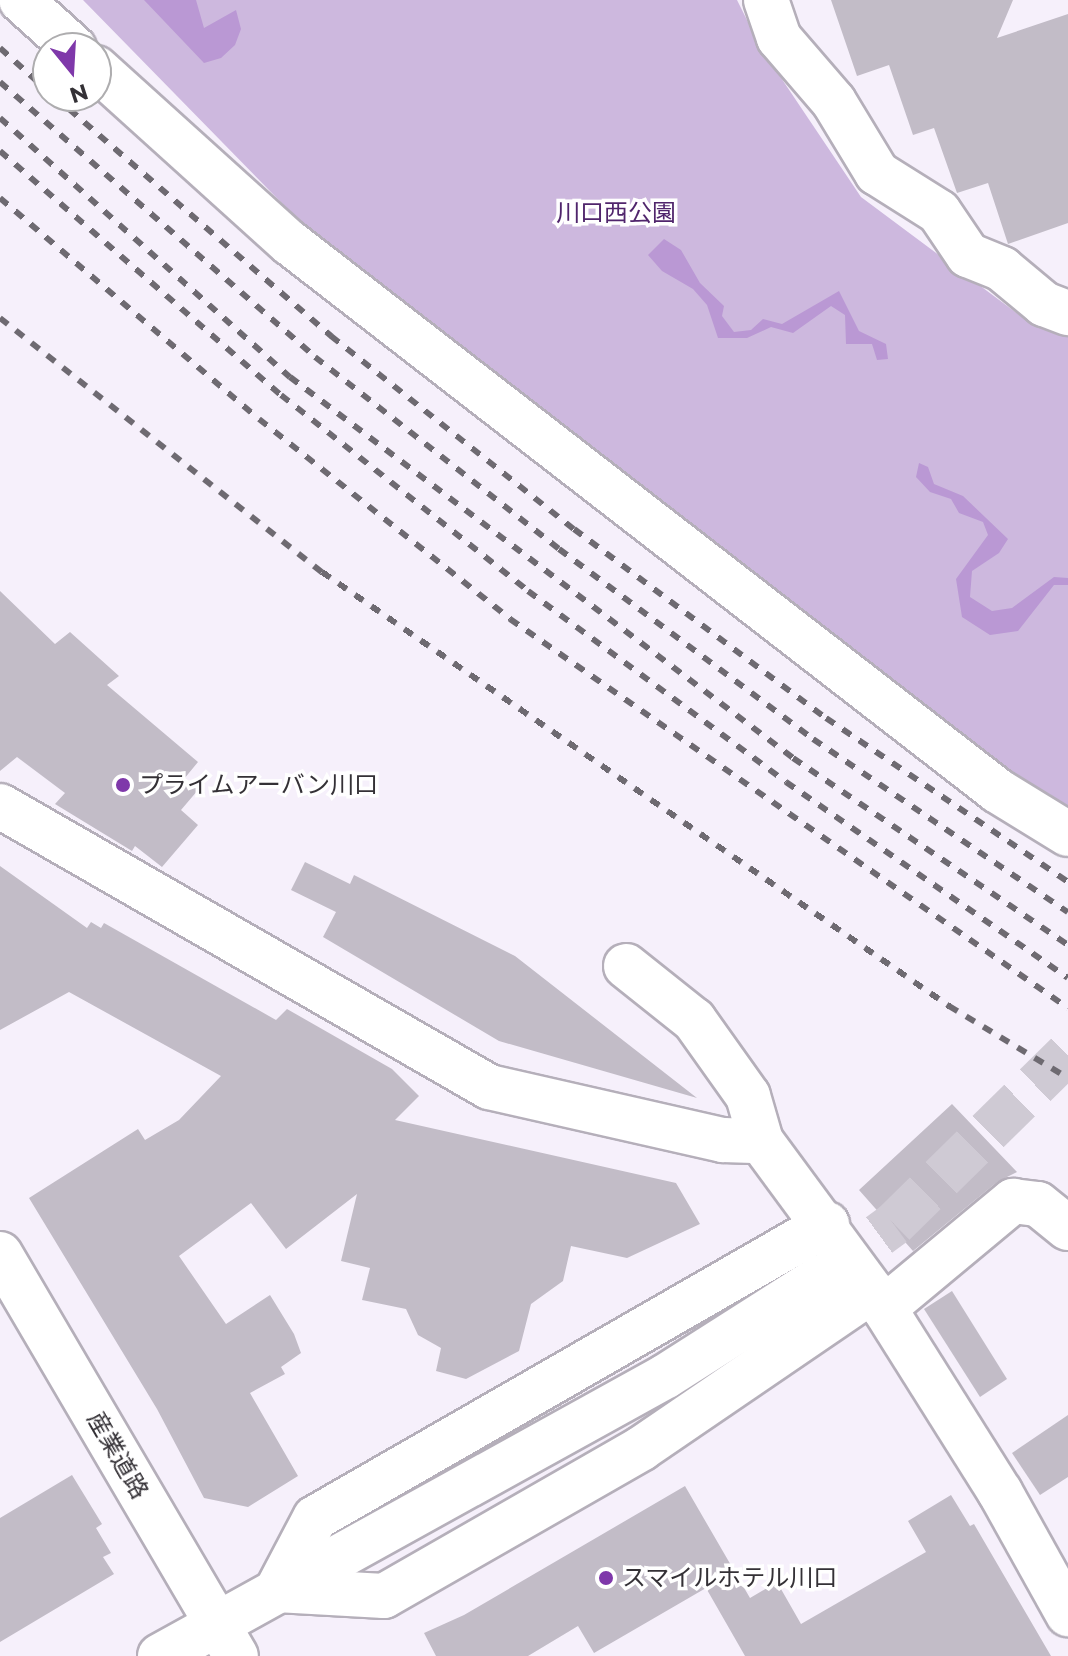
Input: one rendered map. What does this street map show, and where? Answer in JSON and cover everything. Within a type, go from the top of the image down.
[{"type":"street","points":[[21,0],[56,32]]},
{"type":"street","points":[[766,0],[779,38],[834,102],[877,173],[939,212],[968,255],[1002,269],[1044,304],[1068,313]]},
{"type":"street","points":[[112,82],[290,243],[990,785],[1068,834]]},
{"type":"street","points":[[0,806],[489,1087],[723,1140],[761,1141]]},
{"type":"street","points":[[626,966],[694,1020],[748,1096],[761,1141],[827,1224],[878,1300],[1000,1492],[1068,1614]]},
{"type":"street","points":[[277,1590],[384,1596],[642,1448],[878,1300],[1013,1201],[1038,1204],[1068,1228]]},
{"type":"street","points":[[277,1590],[315,1518],[827,1224]]},
{"type":"street","name":"産業道路","points":[[4,1271],[227,1640]]},
{"type":"street","points":[[160,1656],[227,1640],[277,1590],[666,1376],[826,1274]]},
{"type":"green space","name":"川口西公園","points":[[83,0],[737,0],[761,48],[861,197],[1022,317],[1068,325],[1068,822],[365,288]]},
{"type":"shaded area","points":[[144,0],[196,0],[204,28],[236,10],[241,29],[235,45],[221,58],[204,63]]},
{"type":"shaded area","points":[[664,239],[681,250],[700,283],[724,306],[722,316],[734,332],[751,330],[763,319],[782,324],[839,291],[859,331],[886,344],[888,359],[877,360],[872,344],[846,344],[845,315],[831,306],[793,333],[771,327],[747,338],[718,338],[707,305],[693,289],[662,271],[648,255]]},
{"type":"shaded area","points":[[919,463],[928,467],[934,484],[963,496],[1008,539],[999,553],[972,571],[970,597],[992,611],[1012,608],[1054,577],[1068,578],[1068,585],[1054,585],[1018,631],[990,635],[962,617],[956,579],[988,535],[983,522],[959,513],[951,499],[930,492],[916,477]]},
{"type":"building","points":[[831,0],[1013,0],[997,38],[1068,14],[1068,223],[1008,244],[988,183],[957,193],[934,128],[913,135],[889,65],[857,76]]},
{"type":"building","points":[[0,591],[55,644],[70,632],[119,676],[107,685],[198,762],[184,779],[198,790],[181,810],[198,825],[162,867],[135,846],[132,851],[55,804],[65,793],[17,757],[0,771]]},
{"type":"building","points":[[305,862],[350,884],[354,875],[515,956],[697,1098],[499,1041],[323,937],[336,912],[291,890]]},
{"type":"building","points":[[0,866],[87,928],[91,922],[101,928],[104,923],[276,1020],[287,1009],[392,1069],[419,1096],[395,1120],[676,1183],[700,1224],[627,1258],[571,1246],[563,1281],[531,1304],[519,1351],[466,1379],[436,1371],[441,1348],[418,1335],[406,1309],[362,1300],[370,1268],[341,1261],[357,1194],[286,1249],[251,1203],[179,1256],[226,1324],[270,1295],[294,1334],[301,1353],[281,1367],[285,1374],[250,1393],[298,1476],[248,1507],[204,1498],[157,1409],[29,1198],[138,1129],[145,1140],[179,1120],[221,1076],[69,992],[0,1030]]},
{"type":"building","points":[[952,1104],[1017,1172],[997,1182],[913,1251],[859,1190]]},
{"type":"building","points":[[952,1291],[1007,1379],[980,1397],[924,1309]]},
{"type":"building","points":[[1068,1415],[1068,1477],[1040,1495],[1012,1453]]},
{"type":"building","points":[[72,1475],[102,1524],[96,1528],[111,1553],[103,1557],[114,1574],[0,1642],[0,1518]]},
{"type":"building","points":[[685,1486],[750,1598],[777,1582],[801,1624],[926,1552],[908,1521],[951,1495],[970,1526],[974,1524],[1051,1656],[745,1656],[706,1588],[594,1653],[578,1626],[528,1656],[436,1656],[424,1633],[464,1615]]},
{"type":"tunnel","points":[[826,1274],[894,1224],[1068,1053]]},
{"type":"railway","points":[[0,48],[32,77]]},
{"type":"railway","points":[[0,82],[315,357],[559,549],[813,739],[1068,912]]},
{"type":"railway","points":[[72,112],[331,336],[574,529],[826,718],[1068,882]]},
{"type":"railway","points":[[0,118],[290,377],[793,758],[1068,945]]},
{"type":"railway","points":[[0,151],[281,395],[528,591],[786,782],[1068,978]]},
{"type":"railway","points":[[0,198],[259,419],[510,619],[1068,1008]]},
{"type":"railway","points":[[0,318],[322,572],[949,1006],[1068,1078]]},
{"type":"place","name":"プライムアーバン川口","points":[[123,785]]},
{"type":"place","name":"スマイルホテル川口","points":[[606,1578]]}]
